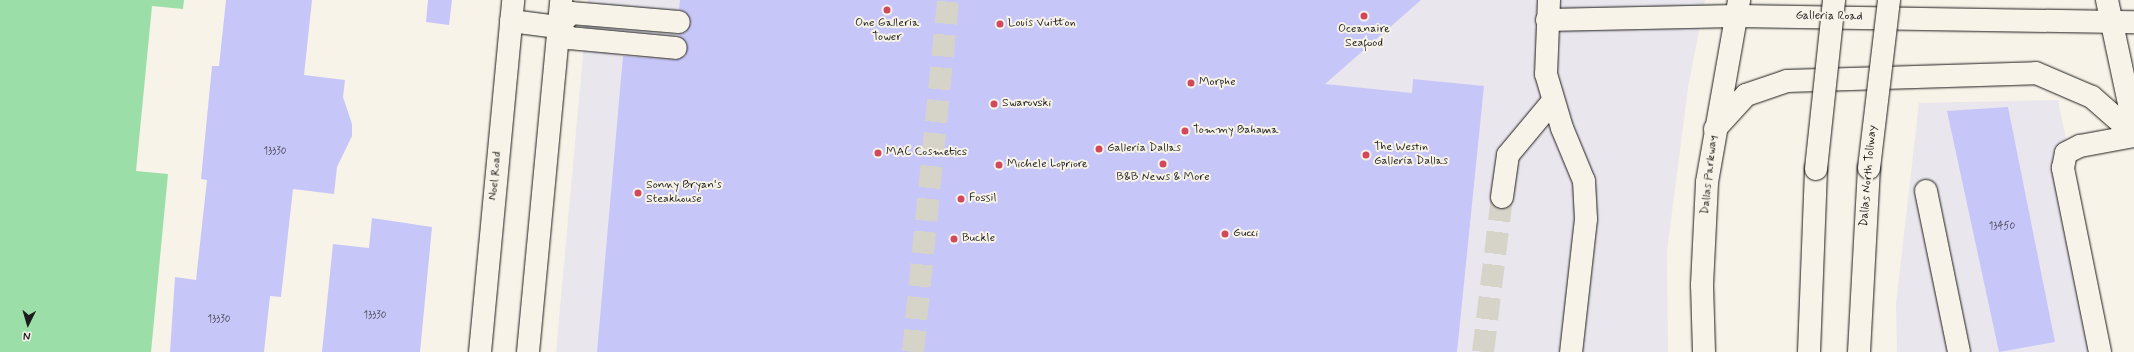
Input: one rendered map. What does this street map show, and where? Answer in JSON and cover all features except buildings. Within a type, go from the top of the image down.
[{"type":"main road","points":[[528,352],[561,0]]},
{"type":"main road","points":[[1809,352],[1816,169],[1834,0]]},
{"type":"main road","name":"Dallas North Tollway","points":[[1859,352],[1869,168],[1888,0]]},
{"type":"main road","name":"Galleria Road","points":[[1548,10],[1737,8],[2109,10],[2134,22]]},
{"type":"main road","name":"Dallas Parkway","points":[[1704,352],[1702,285],[1707,182],[1737,8]]},
{"type":"main road","points":[[1548,10],[1546,74],[1553,101],[1584,180],[1586,220],[1571,352]]},
{"type":"main road","points":[[2109,10],[2134,127]]},
{"type":"main road","points":[[512,11],[558,27],[569,38],[676,48]]},
{"type":"main road","name":"Noel Road","points":[[480,352],[512,11]]},
{"type":"main road","points":[[558,27],[571,13],[679,22]]},
{"type":"main road","points":[[1715,129],[1746,95],[1787,81],[2036,73],[2092,97],[2134,135]]},
{"type":"main road","points":[[1502,197],[1508,155],[1553,101]]},
{"type":"main road","points":[[2100,352],[2063,168],[2066,153],[2080,146],[2134,135]]},
{"type":"main road","points":[[1926,191],[1959,352]]},
{"type":"shaded area","points":[[588,0],[1705,0],[1688,88],[1667,251],[1668,352],[556,352]]},
{"type":"shaded area","points":[[2058,100],[2110,352],[1897,352],[1896,304],[1919,103]]},
{"type":"green space","points":[[0,0],[184,0],[183,9],[152,6],[136,171],[168,174],[151,352],[0,352]]},
{"type":"tunnel","points":[[913,352],[948,0]]},
{"type":"tunnel","points":[[1483,352],[1502,197]]},
{"type":"place","name":"One Galleria Tower","points":[[887,10]]},
{"type":"place","name":"Oceanaire Seafood","points":[[1364,16]]},
{"type":"place","name":"Louis Vuitton","points":[[1000,24]]},
{"type":"place","name":"Morphe","points":[[1191,83]]},
{"type":"place","name":"Swarovski","points":[[994,104]]},
{"type":"place","name":"Tommy Bahama","points":[[1185,131]]},
{"type":"place","name":"Galleria Dallas","points":[[1099,149]]},
{"type":"place","name":"MAC Cosmetics","points":[[878,153]]},
{"type":"place","name":"The Westin Galleria Dallas","points":[[1366,155]]},
{"type":"place","name":"B&B News & More","points":[[1163,164]]},
{"type":"place","name":"Michele Lopriore","points":[[999,165]]},
{"type":"place","name":"Sonny Bryan's Steakhouse","points":[[638,193]]},
{"type":"place","name":"Fossil","points":[[961,199]]},
{"type":"place","name":"Gucci","points":[[1225,234]]},
{"type":"place","name":"Buckle","points":[[954,239]]}]
